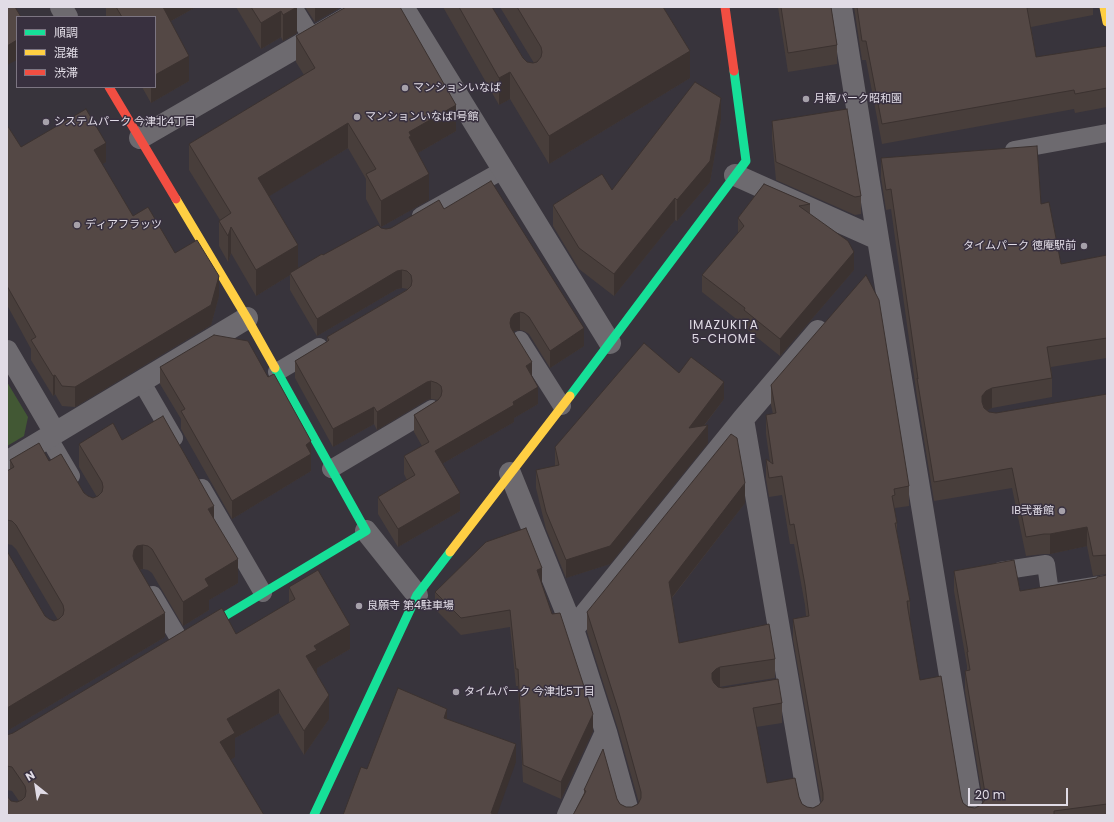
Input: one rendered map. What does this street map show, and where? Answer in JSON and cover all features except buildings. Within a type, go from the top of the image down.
[{"type":"street","points":[[61,7],[66,16]]},
{"type":"street","points":[[140,138],[366,7]]},
{"type":"street","points":[[403,7],[610,344]]},
{"type":"street","points":[[314,815],[417,595],[610,344],[746,161],[725,7]]},
{"type":"street","points":[[841,7],[879,249],[973,815]]},
{"type":"street","points":[[1104,7],[1107,22]]},
{"type":"street","points":[[110,88],[248,318],[366,531],[417,595]]},
{"type":"street","points":[[735,175],[879,249]]},
{"type":"street","points":[[865,276],[879,249]]},
{"type":"street","points":[[7,462],[248,318]]},
{"type":"street","points":[[573,629],[743,419],[829,318]]},
{"type":"street","points":[[7,351],[52,435]]},
{"type":"street","points":[[743,419],[781,688],[811,815]]},
{"type":"street","points":[[510,473],[573,629],[606,732],[629,815]]},
{"type":"street","points":[[185,640],[366,531]]},
{"type":"street","points":[[568,815],[606,732]]},
{"type":"lane","points":[[293,7],[312,38]]},
{"type":"lane","points":[[1011,151],[1107,133]]},
{"type":"lane","points":[[406,224],[503,170]]},
{"type":"lane","points":[[277,372],[336,336]]},
{"type":"lane","points":[[520,340],[562,406]]},
{"type":"lane","points":[[142,382],[180,450]]},
{"type":"lane","points":[[331,469],[432,409]]},
{"type":"lane","points":[[52,435],[80,491]]},
{"type":"lane","points":[[196,477],[262,593]]},
{"type":"lane","points":[[1000,571],[1046,564],[1050,593],[1107,584]]},
{"type":"lane","points":[[143,579],[185,640]]},
{"type":"green space","points":[[7,382],[28,417],[24,436],[7,446]]},
{"type":"traffic: fast","points":[[570,396],[746,161],[734,71]]},
{"type":"traffic: fast","points":[[200,631],[366,531],[275,368]]},
{"type":"traffic: fast","points":[[314,815],[417,595],[450,552]]},
{"type":"traffic: slow","points":[[1104,7],[1107,22]]},
{"type":"traffic: slow","points":[[176,199],[275,368]]},
{"type":"traffic: slow","points":[[450,552],[570,396]]},
{"type":"traffic: jam","points":[[725,7],[734,71]]},
{"type":"traffic: jam","points":[[110,88],[176,199]]},
{"type":"place","name":"マンションいなば","points":[[405,88]]},
{"type":"place","name":"月極パーク昭和園","points":[[806,99]]},
{"type":"place","name":"マンションいなば1号館","points":[[357,117]]},
{"type":"place","name":"システムパーク 今津北4丁目","points":[[46,122]]},
{"type":"place","name":"ディアフラッツ","points":[[77,225]]},
{"type":"place","name":"タイムパーク 徳庵駅前","points":[[1084,246]]},
{"type":"place","name":"IB弐番館","points":[[1062,511]]},
{"type":"place","name":"良願寺 第4駐車場","points":[[359,606]]},
{"type":"place","name":"タイムパーク 今津北5丁目","points":[[456,692]]},
{"type":"district","name":"IMAZUKITA 5-CHOME","points":[[724,333]]}]
